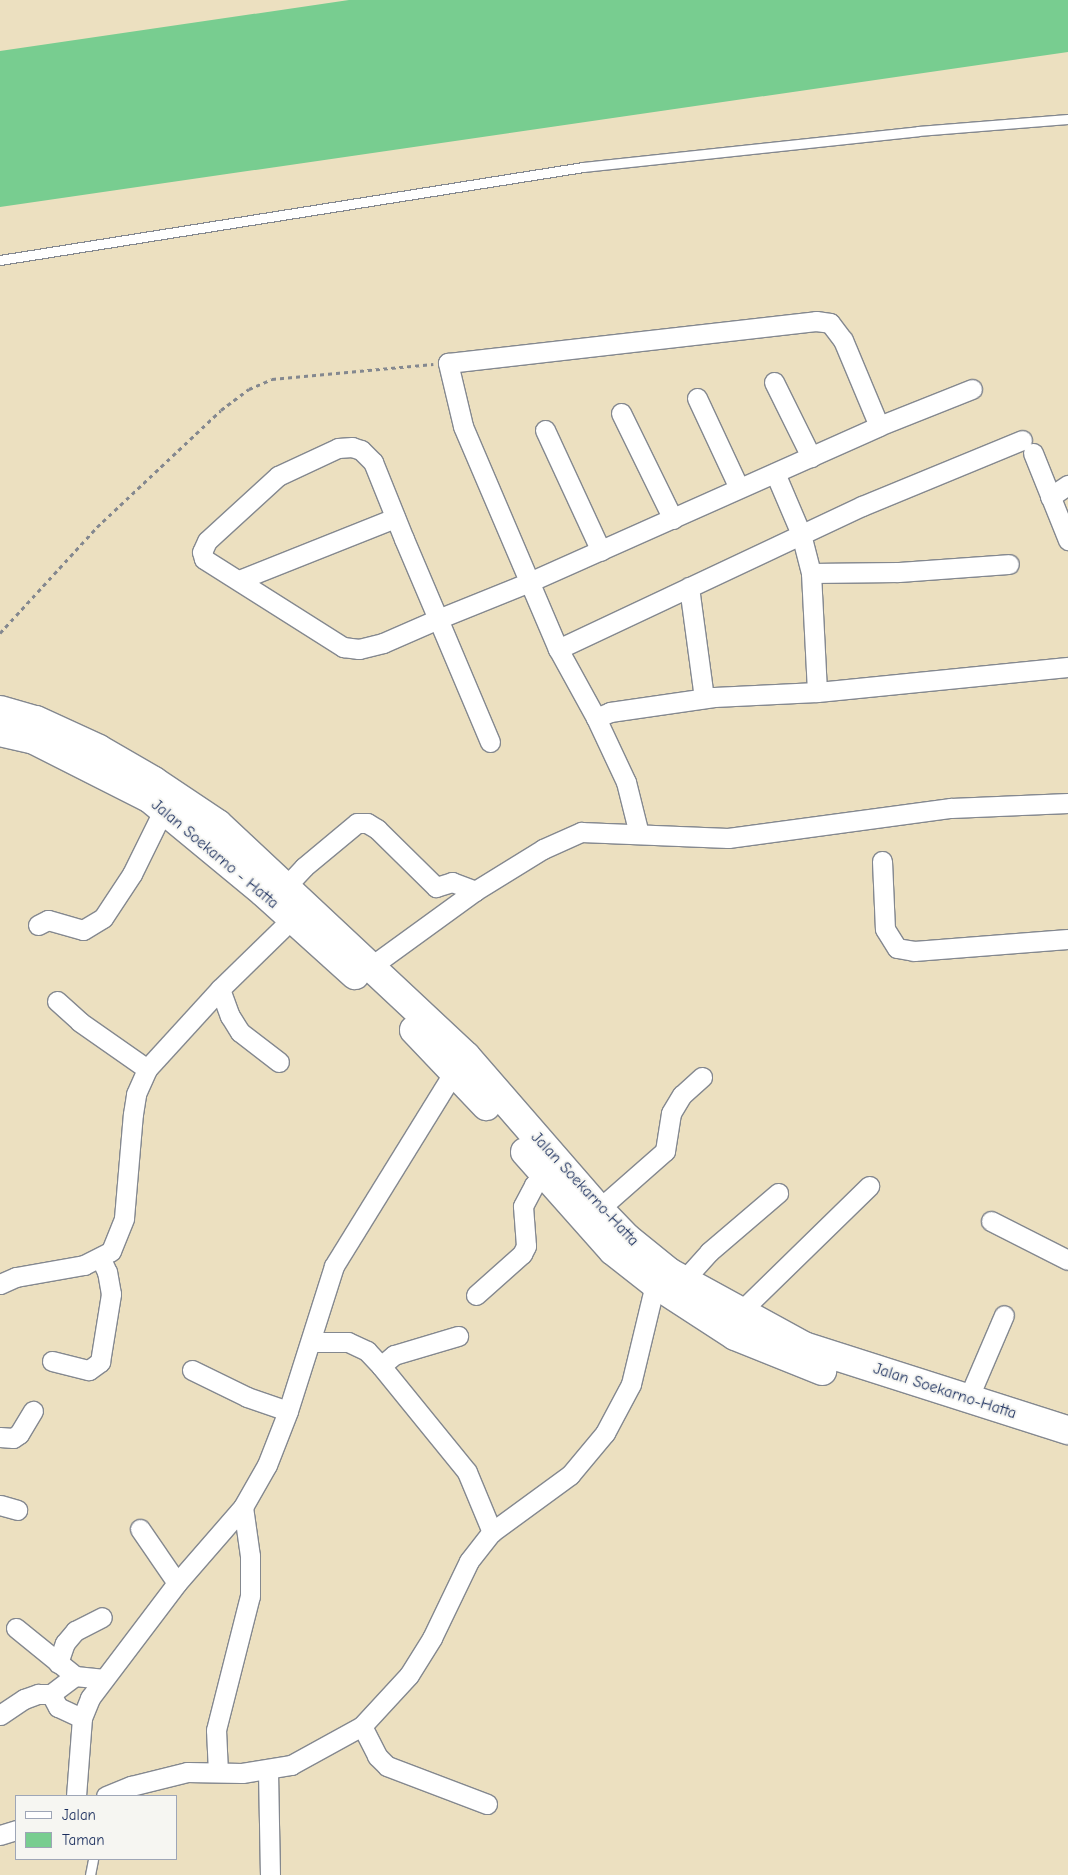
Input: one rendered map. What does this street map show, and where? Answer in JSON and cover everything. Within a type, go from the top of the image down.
[{"type":"highway","name":"Jalan Soekarno - Hatta","points":[[0,710],[63,732],[154,780],[218,824],[289,903]]},
{"type":"highway","name":"Jalan Soekarno - Hatta","points":[[0,732],[34,740],[149,798],[289,903]]},
{"type":"highway","name":"Jalan Soekarno-Hatta","points":[[289,903],[364,971],[466,1056],[599,1209],[649,1258],[740,1313],[804,1346],[1068,1430]]},
{"type":"highway","points":[[364,971],[613,1251],[655,1284],[736,1336],[792,1361],[1068,1450]]},
{"type":"street","points":[[639,834],[626,782],[596,718],[558,649],[527,583],[463,426],[448,363],[816,321],[830,323],[843,340],[879,426]]},
{"type":"street","points":[[774,382],[811,457]]},
{"type":"street","points":[[490,742],[438,619],[395,518],[372,462],[361,450],[352,447],[338,448],[312,457],[278,476],[207,541],[202,552],[204,559],[343,647],[359,649],[383,643],[438,619],[527,583],[879,426],[972,389]]},
{"type":"street","points":[[697,398],[738,488]]},
{"type":"street","points":[[621,413],[673,519]]},
{"type":"street","points":[[545,430],[601,551]]},
{"type":"street","points":[[558,649],[801,534],[1027,446],[1068,540]]},
{"type":"street","points":[[775,473],[801,534],[811,573],[817,692]]},
{"type":"street","points":[[1050,497],[1068,485]]},
{"type":"street","points":[[239,580],[395,518]]},
{"type":"street","points":[[811,573],[898,572],[1009,564]]},
{"type":"street","points":[[689,587],[704,698]]},
{"type":"street","points":[[596,718],[610,712],[704,698],[817,692],[1068,667]]},
{"type":"street","points":[[364,971],[475,891],[571,835],[597,831],[728,838],[951,808],[1068,802]]},
{"type":"street","points":[[38,925],[48,920],[83,930],[103,918],[132,874],[164,809]]},
{"type":"street","points":[[0,1284],[16,1277],[84,1266],[101,1259],[110,1251],[124,1218],[132,1114],[136,1094],[147,1069],[220,989],[289,903],[357,823],[377,829],[436,887],[452,882],[475,891]]},
{"type":"street","points":[[882,861],[885,929],[897,948],[914,951],[1068,939]]},
{"type":"street","points":[[220,989],[230,1016],[240,1032],[279,1062]]},
{"type":"street","points":[[57,1001],[80,1022],[147,1069]]},
{"type":"street","points":[[76,1795],[82,1718],[102,1678],[177,1583],[243,1507],[267,1465],[288,1411],[312,1342],[324,1288],[334,1266],[454,1072]]},
{"type":"street","points":[[599,1209],[665,1151],[671,1113],[682,1095],[702,1077]]},
{"type":"street","points":[[476,1295],[522,1254],[526,1246],[523,1206],[534,1185],[545,1176]]},
{"type":"street","points":[[740,1313],[869,1186]]},
{"type":"street","points":[[684,1280],[716,1245],[778,1193]]},
{"type":"street","points":[[991,1221],[1068,1260]]},
{"type":"street","points":[[52,1362],[89,1370],[100,1362],[111,1294],[108,1272],[101,1259]]},
{"type":"street","points":[[109,1795],[167,1776],[268,1771],[291,1765],[362,1726],[409,1676],[432,1638],[469,1562],[492,1532],[570,1475],[605,1433],[631,1384],[655,1284]]},
{"type":"street","points":[[968,1399],[1004,1314]]},
{"type":"street","points":[[381,1366],[394,1355],[409,1349],[458,1336]]},
{"type":"street","points":[[312,1342],[348,1342],[367,1351],[467,1472],[492,1532]]},
{"type":"street","points":[[192,1370],[247,1397],[288,1411]]},
{"type":"street","points":[[0,1437],[13,1438],[19,1434],[33,1412]]},
{"type":"street","points":[[218,1772],[216,1730],[250,1596],[250,1556],[243,1507]]},
{"type":"street","points":[[140,1529],[177,1583]]},
{"type":"street","points":[[58,1663],[65,1643],[75,1632],[102,1617]]},
{"type":"street","points":[[16,1628],[75,1676],[102,1678]]},
{"type":"street","points":[[0,1715],[24,1699],[38,1694],[51,1694],[75,1676]]},
{"type":"street","points":[[51,1694],[58,1707],[82,1718]]},
{"type":"street","points":[[362,1726],[377,1756],[387,1766],[487,1804]]},
{"type":"street","points":[[268,1771],[270,1875]]},
{"type":"street","points":[[0,1835],[15,1830]]},
{"type":"lane","points":[[0,260],[583,167],[908,132],[1068,119]]},
{"type":"lane","points":[[90,1875],[93,1860]]},
{"type":"path","points":[[0,634],[97,527],[221,410],[249,389],[282,378],[448,363]]},
{"type":"green space","points":[[349,0],[1068,0],[1068,52],[0,207],[0,51]]}]
